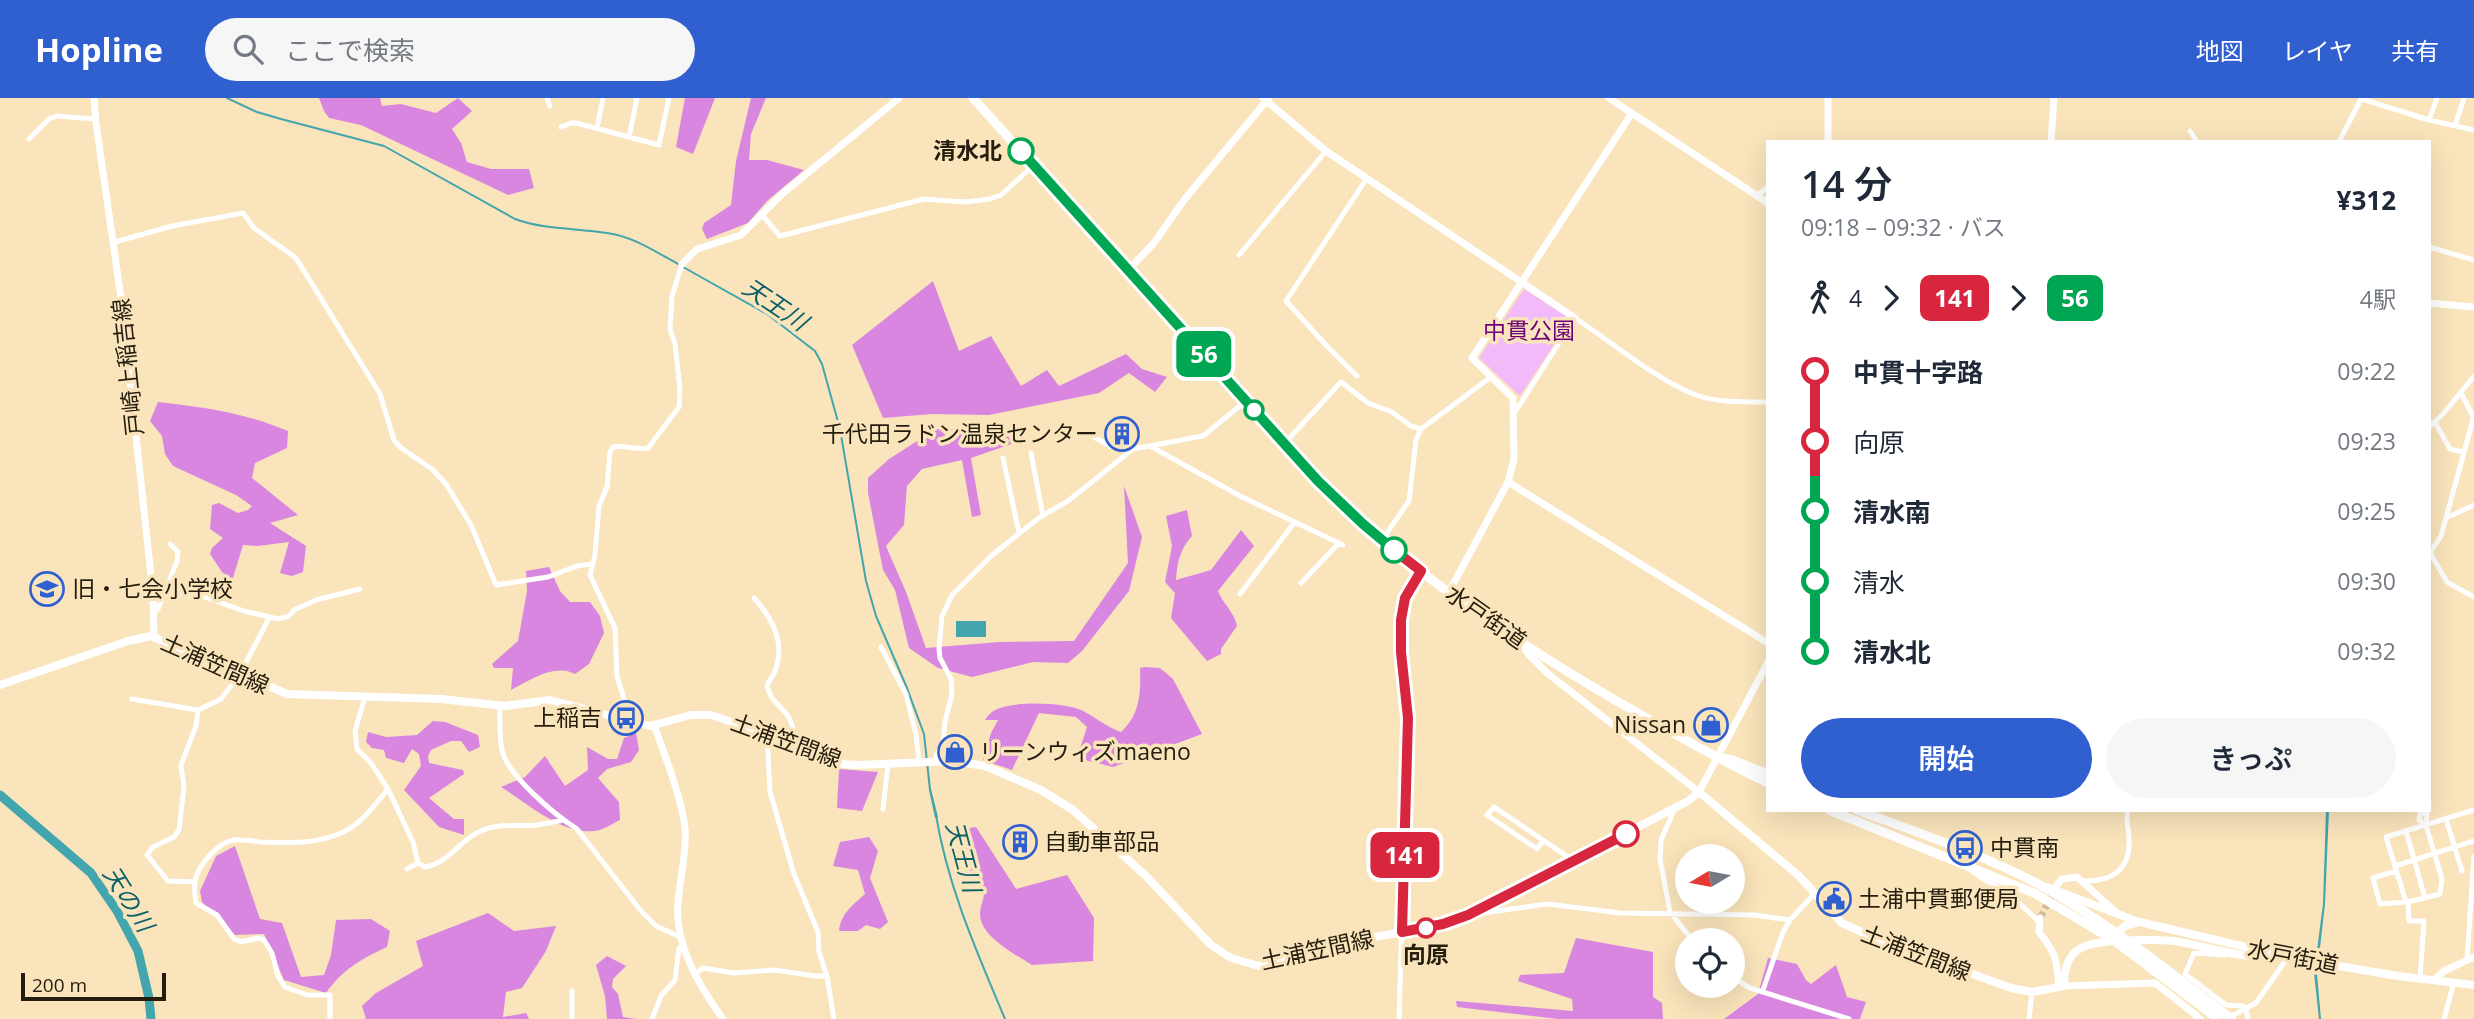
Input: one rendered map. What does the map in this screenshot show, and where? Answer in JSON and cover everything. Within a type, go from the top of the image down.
[{"type":"highway","name":"水戸街道","points":[[973,98],[1284,444],[1337,500],[1382,540],[1448,592],[1602,693],[1766,782]]},
{"type":"highway","name":"水戸街道","points":[[1718,758],[1732,760],[1766,773]]},
{"type":"highway","points":[[1834,812],[2034,892],[2110,937],[2231,1018]]},
{"type":"highway","points":[[1862,812],[1972,853],[2037,884],[2218,1019]]},
{"type":"main road","name":"土浦笠間線","points":[[0,685],[128,641],[154,637],[287,694],[442,699],[500,706],[556,701],[654,726],[683,716],[705,714],[794,743],[842,764],[965,762],[985,766],[1058,799],[1094,827],[1146,876],[1211,945],[1222,954],[1259,966],[1277,964],[1344,942],[1443,924],[1468,915],[1675,808],[1699,792],[1777,857],[1816,893],[1842,923],[1992,981],[2032,992],[2061,987]]},
{"type":"main road","name":"水戸街道","points":[[2037,884],[2140,922],[2275,954],[2474,985]]},
{"type":"main road","points":[[2061,987],[2065,967],[2074,953],[2084,945],[2110,937],[2129,924],[2140,922]]},
{"type":"main road","points":[[2110,937],[2176,942],[2265,957],[2275,954]]},
{"type":"street","name":"戸崎上稲吉線","points":[[94,98],[115,242],[154,612],[154,637]]},
{"type":"street","points":[[547,98],[550,106]]},
{"type":"street","points":[[597,128],[603,98]]},
{"type":"street","points":[[629,137],[637,98]]},
{"type":"street","points":[[561,127],[571,122],[659,145],[669,98]]},
{"type":"street","points":[[631,722],[617,676],[615,628],[592,581],[592,564],[598,513],[607,487],[610,452],[617,446],[648,448],[679,407],[681,399],[675,344],[670,329],[672,296],[680,267],[697,250],[741,235],[782,194],[899,98]]},
{"type":"street","points":[[1609,98],[1766,202]]},
{"type":"street","points":[[1828,98],[1828,140]]},
{"type":"street","points":[[2051,140],[2054,98]]},
{"type":"street","points":[[2429,120],[2437,98]]},
{"type":"street","points":[[2455,126],[2464,98]]},
{"type":"street","points":[[1128,270],[1154,243],[1184,200],[1266,99],[1326,151],[1663,378],[1695,394],[1734,402],[1766,402]]},
{"type":"street","points":[[2340,140],[2360,99],[2429,120],[2474,130]]},
{"type":"street","points":[[1448,592],[1508,482],[1514,458],[1513,398],[1472,358],[1632,113]]},
{"type":"street","points":[[29,139],[50,119],[57,116],[95,119]]},
{"type":"street","points":[[2190,131],[2196,140]]},
{"type":"street","points":[[1239,255],[1326,151]]},
{"type":"street","points":[[762,215],[780,236],[924,199],[965,202],[990,199],[1001,195],[1034,165]]},
{"type":"street","points":[[1357,376],[1286,301],[1367,178]]},
{"type":"street","points":[[1756,196],[1766,188]]},
{"type":"street","points":[[115,242],[172,226],[243,213],[254,228],[296,258],[380,394],[394,440],[401,449],[432,469],[446,484],[471,525],[496,585],[548,577],[577,566],[592,564]]},
{"type":"street","points":[[2431,248],[2474,260]]},
{"type":"street","points":[[2431,303],[2474,307]]},
{"type":"street","points":[[1515,412],[1576,318]]},
{"type":"street","points":[[2431,425],[2462,393],[2474,376]]},
{"type":"street","points":[[1382,540],[1409,501],[1416,440],[1421,429],[1491,377]]},
{"type":"street","points":[[1284,444],[1341,382],[1368,403],[1392,412],[1411,426],[1421,429]]},
{"type":"street","points":[[2462,393],[2473,416],[2441,536],[2431,554],[2447,582],[2474,597]]},
{"type":"street","points":[[1066,430],[1092,436],[1111,447],[1152,447],[1203,436],[1247,401]]},
{"type":"street","points":[[2435,422],[2450,449],[2463,452]]},
{"type":"street","points":[[1152,447],[1294,523],[1340,544],[1301,583]]},
{"type":"street","points":[[881,648],[906,694],[916,735],[927,762],[943,744],[952,694],[950,674],[940,658],[940,631],[947,604],[961,585],[990,556],[1043,516],[1068,501],[1133,449]]},
{"type":"street","points":[[1031,453],[1043,516]]},
{"type":"street","points":[[1003,458],[1020,533]]},
{"type":"street","points":[[1508,482],[1766,642]]},
{"type":"street","points":[[2445,519],[2474,505]]},
{"type":"street","points":[[1240,594],[1294,523]]},
{"type":"street","points":[[154,612],[158,609],[177,561],[178,552],[170,544]]},
{"type":"street","points":[[1399,1019],[1408,718],[1401,652],[1401,620],[1405,598],[1421,571]]},
{"type":"street","points":[[164,592],[205,597],[269,618],[285,618],[294,610],[316,600],[359,589]]},
{"type":"street","points":[[754,598],[768,613],[776,632],[779,652],[777,668],[767,686],[772,699],[793,721],[794,743]]},
{"type":"street","points":[[132,699],[198,710],[221,699],[240,674],[269,618]]},
{"type":"street","points":[[1520,641],[1529,655],[1547,673],[1699,792],[1766,666]]},
{"type":"street","points":[[365,697],[355,731],[357,749],[371,763],[388,789],[413,842],[418,863],[425,867],[440,863],[466,839],[486,828],[564,820]]},
{"type":"street","points":[[500,706],[502,750],[508,763],[530,791],[577,829],[641,911],[656,926],[681,941]]},
{"type":"street","points":[[195,882],[168,881],[147,855],[153,847],[174,837],[179,830],[183,814],[184,787],[181,765],[196,726],[198,710]]},
{"type":"street","points":[[654,726],[684,822],[685,842],[677,905],[681,941],[723,1019]]},
{"type":"street","points":[[767,734],[770,792],[794,874],[818,932],[819,952],[827,976],[834,1019]]},
{"type":"street","points":[[883,809],[888,764]]},
{"type":"street","points":[[330,1019],[330,995],[307,995],[285,987],[264,940],[259,938],[241,942],[234,939],[216,915],[196,904],[195,882],[198,872],[224,843],[234,840],[320,840],[336,836],[361,823],[388,789]]},
{"type":"street","points":[[1543,841],[1537,849],[1487,815],[1494,807],[1574,861]]},
{"type":"street","points":[[1675,808],[1663,833],[1660,847],[1670,912],[1683,928]]},
{"type":"street","points":[[2420,978],[2424,920],[2409,920],[2407,902],[2386,837],[2474,810]]},
{"type":"street","points":[[2082,881],[2114,876],[2122,870],[2130,841],[2127,812]]},
{"type":"street","points":[[2446,819],[2462,871]]},
{"type":"street","points":[[2426,825],[2434,854],[2442,879],[2440,894],[2407,902],[2380,904],[2374,878],[2414,860],[2434,854],[2455,847],[2474,842]]},
{"type":"street","points":[[2406,831],[2425,898]]},
{"type":"street","points":[[2434,980],[2444,971],[2471,959],[2474,856]]},
{"type":"street","points":[[1962,862],[1983,879],[2009,893],[2039,919],[2039,932],[2054,950],[2061,987],[2155,983],[2198,1018]]},
{"type":"street","points":[[407,869],[418,863]]},
{"type":"street","points":[[2057,884],[2069,877],[2082,881],[2119,915]]},
{"type":"street","points":[[1763,990],[1783,932],[1790,920],[1816,893]]},
{"type":"street","points":[[1468,915],[1547,904],[1621,914],[1670,912],[1754,915],[1790,920]]},
{"type":"street","points":[[652,1019],[661,996],[675,980],[681,941]]},
{"type":"street","points":[[2233,953],[2228,956],[2194,953],[2185,975],[2226,1005],[2243,1006],[2248,1019]]},
{"type":"street","points":[[2231,1018],[2256,1003],[2288,957]]},
{"type":"street","points":[[696,973],[703,968],[734,973],[775,970],[827,976]]},
{"type":"street","points":[[2444,1019],[2454,982]]},
{"type":"street","points":[[1745,985],[1849,1019]]},
{"type":"street","points":[[572,991],[572,1019]]},
{"type":"street","points":[[2029,1019],[2032,992]]},
{"type":"green space","name":"中貫公園","points":[[1524,289],[1571,319],[1520,396],[1479,358]]},
{"type":"shaded area","points":[[319,98],[380,98],[382,106],[401,104],[436,113],[458,98],[472,111],[452,129],[461,143],[467,162],[491,169],[529,169],[534,188],[508,195],[361,125],[329,118]]},
{"type":"shaded area","points":[[685,98],[715,98],[693,154],[676,147]]},
{"type":"shaded area","points":[[751,98],[766,98],[751,134],[749,160],[767,160],[804,170],[767,201],[748,223],[707,239],[702,229],[704,223],[731,205],[736,161]]},
{"type":"shaded area","points":[[933,281],[959,351],[991,336],[1021,386],[1047,370],[1059,386],[1126,354],[1142,369],[1167,377],[1155,392],[1129,373],[1099,393],[989,415],[932,414],[883,418],[852,345]]},
{"type":"shaded area","points":[[158,402],[224,412],[288,431],[287,448],[255,463],[252,478],[298,515],[270,523],[306,546],[303,572],[292,576],[280,573],[289,542],[243,545],[232,581],[222,572],[210,554],[212,548],[223,538],[210,529],[212,505],[219,503],[238,513],[252,506],[236,495],[173,466],[165,454],[162,436],[150,421]]},
{"type":"shaded area","points":[[936,429],[1002,429],[1014,443],[971,458],[981,515],[972,517],[962,460],[922,469],[907,486],[904,525],[886,546],[926,648],[999,642],[1074,641],[1128,563],[1124,486],[1142,537],[1129,591],[1082,651],[1068,663],[1033,662],[972,677],[938,668],[909,648],[895,590],[883,570],[868,493],[868,478],[889,459]]},
{"type":"shaded area","points":[[1187,510],[1192,536],[1180,556],[1176,580],[1211,570],[1241,530],[1254,546],[1218,591],[1237,626],[1221,649],[1221,654],[1207,661],[1171,618],[1175,593],[1165,582],[1172,546],[1166,516]]},
{"type":"shaded area","points":[[549,567],[560,591],[570,602],[590,602],[600,616],[604,633],[589,664],[575,674],[567,671],[550,672],[511,690],[513,668],[494,668],[492,664],[518,641],[527,591],[526,571]]},
{"type":"shaded area","points":[[1140,668],[1160,668],[1173,679],[1202,734],[1113,767],[1077,758],[1087,727],[1076,717],[1039,713],[1012,770],[983,760],[998,720],[985,720],[1000,708],[1037,704],[1075,708],[1121,732],[1136,711]]},
{"type":"shaded area","points":[[433,721],[445,722],[478,735],[480,747],[469,752],[461,741],[451,741],[431,750],[428,756],[429,763],[463,770],[464,774],[429,798],[454,819],[464,819],[464,835],[439,827],[404,790],[421,766],[419,754],[412,749],[404,763],[386,758],[384,750],[372,748],[366,742],[368,732],[386,737],[417,735]]},
{"type":"shaded area","points":[[636,733],[639,750],[631,762],[607,769],[598,778],[619,802],[620,820],[604,828],[582,831],[557,823],[501,787],[525,777],[545,756],[565,786],[588,770],[587,747],[608,759],[617,759],[624,738]]},
{"type":"shaded area","points":[[839,769],[878,772],[862,811],[837,808]]},
{"type":"shaded area","points":[[976,827],[1016,889],[1067,875],[1094,918],[1093,961],[1032,965],[1008,950],[985,929],[980,913],[983,890],[960,856],[963,829]]},
{"type":"shaded area","points":[[869,837],[878,851],[870,878],[888,922],[880,929],[866,925],[858,931],[839,931],[845,914],[865,894],[858,870],[833,866],[840,842]]},
{"type":"shaded area","points":[[235,846],[260,919],[282,923],[301,977],[324,975],[331,955],[336,920],[371,919],[390,931],[387,947],[353,966],[326,993],[284,980],[264,934],[235,935],[202,902],[200,891],[216,856]]},
{"type":"shaded area","points":[[488,913],[514,931],[556,926],[546,951],[522,988],[506,992],[503,1017],[526,1013],[529,1019],[366,1019],[362,1006],[376,993],[423,966],[416,941]]},
{"type":"shaded area","points":[[1576,938],[1653,952],[1653,997],[1662,1003],[1663,1019],[1558,1019],[1457,1007],[1456,1001],[1573,1011],[1572,999],[1518,981],[1520,975],[1564,973]]},
{"type":"shaded area","points":[[607,956],[626,966],[613,979],[612,987],[618,994],[623,1017],[636,1019],[607,1019],[605,996],[596,965]]},
{"type":"shaded area","points":[[1768,958],[1797,964],[1811,984],[1836,965],[1847,997],[1866,1002],[1860,1019],[1724,1019],[1758,994]]},
{"type":"water","points":[[956,621],[986,621],[986,637],[956,637]]},
{"type":"water","points":[[908,688],[925,734],[931,789],[938,817],[935,818],[923,734],[906,689]]},
{"type":"water","points":[[2326,812],[2329,812],[2325,904],[2317,974],[2319,1019],[2314,973],[2323,904]]},
{"type":"waterway","name":"天王川","points":[[227,98],[257,112],[384,146],[515,219],[549,227],[626,237],[678,264]]},
{"type":"waterway","name":"天王川","points":[[683,267],[767,314],[815,351],[822,364],[840,429],[866,581],[876,616],[907,688]]},
{"type":"waterway","name":"天の川","points":[[0,795],[91,873],[117,911],[138,951],[151,1019]]},
{"type":"waterway","name":"天王川","points":[[936,815],[956,894],[1005,1019]]},
{"type":"tunnel","points":[[2040,918],[2051,897]]},
{"type":"bus line","name":"56","points":[[1021,151],[1318,481],[1394,550]]},
{"type":"bus line","name":"141","points":[[1394,550],[1421,571],[1405,598],[1401,620],[1401,652],[1408,718],[1402,932],[1443,924],[1468,915],[1626,834]]},
{"type":"place","name":"清水北","points":[[1021,151]]},
{"type":"place","name":"千代田ラドン温泉センター","points":[[1122,434]]},
{"type":"place","name":"旧・七会小学校","points":[[47,589]]},
{"type":"place","name":"上稲吉","points":[[626,718]]},
{"type":"place","name":"Nissan","points":[[1711,725]]},
{"type":"place","name":"リーンウィズmaeno","points":[[955,752]]},
{"type":"place","name":"自動車部品","points":[[1020,842]]},
{"type":"place","name":"中貫南","points":[[1965,848]]},
{"type":"place","name":"土浦中貫郵便局","points":[[1834,899]]},
{"type":"place","name":"向原","points":[[1426,928]]}]
